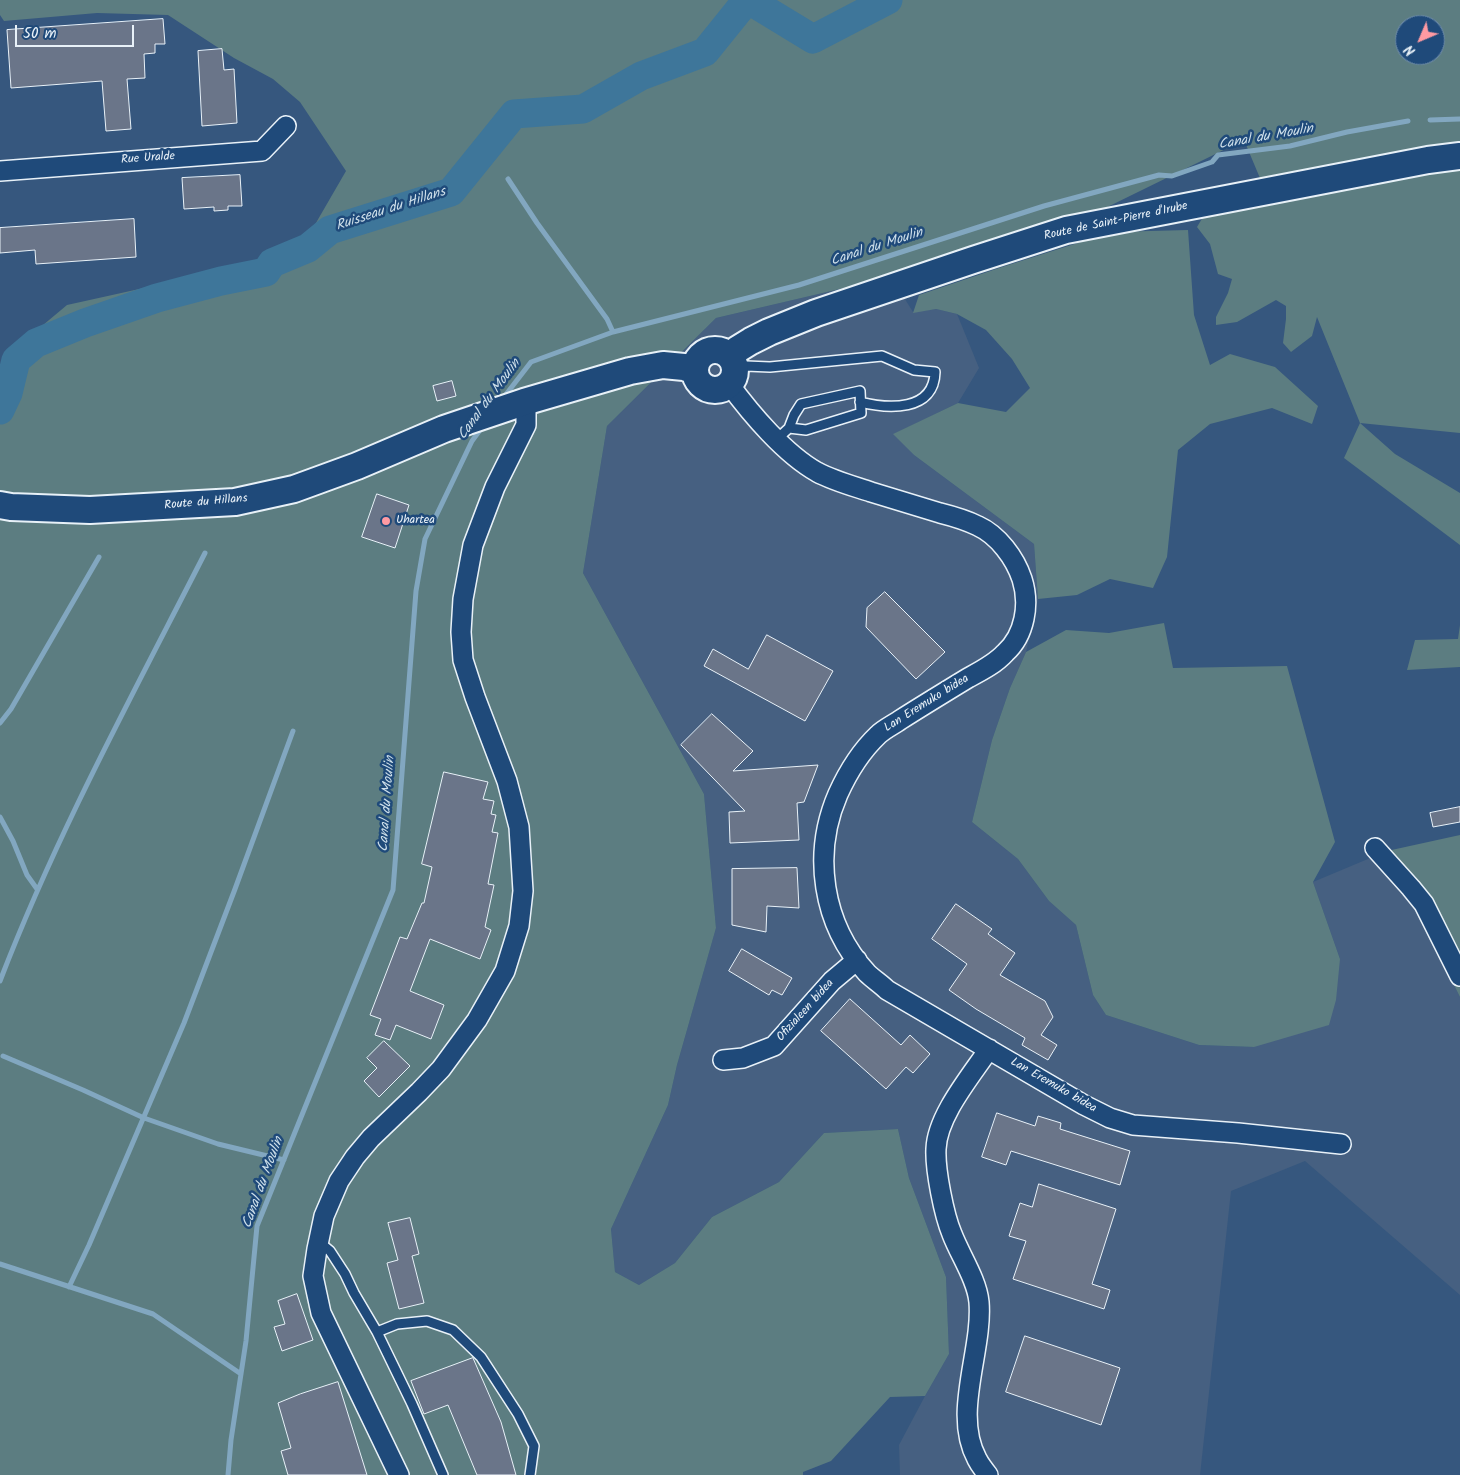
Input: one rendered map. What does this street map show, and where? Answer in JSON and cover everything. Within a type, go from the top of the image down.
[{"type":"street","name":"Rue Uralde","points":[[0,171],[262,151],[286,126]]},
{"type":"street","name":"Route de Saint-Pierre d'Irube","points":[[731,369],[738,349],[770,332],[816,314],[1066,230],[1428,160],[1460,156]]},
{"type":"street","points":[[399,1475],[321,1313],[313,1276],[324,1216],[339,1181],[355,1156],[371,1138],[420,1092],[441,1069],[477,1020],[505,971],[519,926],[523,891],[518,827],[507,781],[474,697],[463,660],[461,632],[463,599],[473,544],[495,487],[526,425],[524,402],[630,371],[664,366],[684,367],[695,371],[699,358],[704,353],[711,351],[718,350],[724,353],[731,369]]},
{"type":"street","name":"Lan Eremuko bidea","points":[[731,369],[749,410],[783,433],[797,458],[817,472],[845,484],[956,517],[979,526],[998,540],[1013,559],[1022,578],[1027,600],[1023,623],[1016,640],[1005,653],[987,667],[879,734],[858,756],[845,779],[833,807],[825,838],[824,881],[833,917],[846,945],[856,960],[868,974],[887,990],[1084,1105],[1110,1118],[1133,1126],[1238,1133],[1341,1144]]},
{"type":"street","name":"Route du Hillans","points":[[0,505],[90,510],[235,502],[294,489],[357,466],[444,429],[524,402]]},
{"type":"street","points":[[1375,848],[1424,904],[1460,976]]},
{"type":"street","name":"Ofizialeen bidea","points":[[723,1060],[742,1058],[774,1046],[832,980],[856,960]]},
{"type":"street","points":[[988,1475],[976,1458],[969,1435],[968,1422],[968,1394],[979,1323],[978,1299],[952,1234],[945,1210],[938,1175],[936,1148],[939,1130],[945,1114],[989,1049]]},
{"type":"lane","points":[[731,369],[746,366],[770,367],[882,356],[914,370],[935,372],[935,380],[931,389],[923,398],[912,404],[878,406],[860,402]]},
{"type":"lane","points":[[860,391],[861,413],[806,430],[783,433],[801,404],[860,391]]},
{"type":"lane","points":[[318,1242],[330,1251],[377,1332],[412,1404],[443,1475]]},
{"type":"lane","points":[[377,1332],[397,1324],[427,1321],[453,1330],[481,1357],[518,1414],[534,1446],[530,1475]]},
{"type":"shaded area","points":[[891,277],[913,312],[936,309],[957,314],[979,368],[958,403],[894,434],[914,455],[1034,544],[1038,599],[1026,652],[1010,688],[992,740],[972,822],[1018,859],[1049,901],[1076,925],[1093,995],[1106,1015],[1199,1045],[1254,1047],[1340,959],[1313,882],[1387,851],[1460,997],[1460,1295],[1305,1161],[1231,1191],[1200,1475],[900,1475],[899,1445],[949,1354],[946,1277],[909,1178],[898,1129],[824,1133],[779,1182],[712,1217],[675,1263],[639,1285],[615,1272],[611,1229],[668,1105],[677,1065],[716,928],[704,794],[583,573],[607,426],[716,318]]},
{"type":"green space","points":[[0,0],[1460,0],[1460,433],[1360,423],[1317,317],[1312,336],[1291,352],[1283,343],[1286,306],[1276,300],[1237,322],[1216,325],[1216,317],[1228,293],[1232,279],[1218,274],[1210,244],[1197,227],[1203,217],[1270,202],[1244,140],[1032,244],[716,318],[607,426],[583,573],[704,794],[716,928],[677,1065],[668,1105],[611,1229],[615,1272],[639,1285],[675,1263],[712,1217],[779,1182],[824,1133],[898,1129],[909,1178],[946,1277],[949,1354],[925,1396],[890,1397],[831,1461],[803,1472],[803,1475],[0,1475],[0,370],[6,356],[67,305],[216,272],[272,263],[313,228],[346,171],[300,102],[273,79],[234,58],[168,15],[97,13],[4,21],[0,15]]},
{"type":"green space","points":[[1188,230],[1194,315],[1210,365],[1230,354],[1275,367],[1318,406],[1312,424],[1272,408],[1210,424],[1178,450],[1167,557],[1153,588],[1110,579],[1077,595],[1038,599],[1034,544],[914,455],[893,434],[958,403],[1006,412],[1030,388],[1012,359],[986,330],[957,314],[936,309],[913,313],[919,295],[1112,232]]},
{"type":"green space","points":[[1360,423],[1395,454],[1460,493],[1460,545],[1344,458]]},
{"type":"green space","points":[[1164,623],[1173,668],[1287,666],[1335,842],[1313,882],[1340,959],[1336,1000],[1329,1025],[1254,1047],[1199,1045],[1106,1015],[1093,995],[1076,925],[1049,901],[1018,859],[972,822],[992,740],[1010,688],[1026,652],[1066,630],[1109,633]]},
{"type":"green space","points":[[1460,625],[1460,667],[1407,670],[1415,640],[1458,639]]},
{"type":"green space","points":[[1460,835],[1460,997],[1387,851]]},
{"type":"building","points":[[163,19],[165,44],[155,44],[155,53],[144,54],[145,78],[127,79],[131,129],[106,131],[102,81],[11,88],[7,30]]},
{"type":"building","points":[[222,49],[224,70],[234,69],[237,123],[202,126],[198,51]]},
{"type":"building","points":[[240,175],[242,206],[228,206],[228,210],[214,211],[214,207],[184,209],[182,178]]},
{"type":"building","points":[[134,219],[136,257],[36,264],[35,250],[0,253],[0,228]]},
{"type":"building","points":[[452,381],[456,396],[437,401],[433,386]]},
{"type":"building","name":"Uhartea","points":[[377,494],[409,505],[395,548],[362,537]]},
{"type":"building","points":[[885,592],[945,652],[916,679],[866,627],[867,608]]},
{"type":"building","points":[[767,635],[833,671],[805,721],[704,666],[713,649],[748,669]]},
{"type":"building","points":[[712,714],[753,751],[733,771],[818,765],[804,802],[797,803],[799,840],[730,843],[729,812],[745,811],[681,745]]},
{"type":"building","points":[[444,772],[488,782],[483,799],[494,801],[491,814],[496,815],[492,832],[498,833],[488,884],[494,885],[485,927],[491,930],[480,959],[430,939],[410,991],[444,1005],[431,1039],[396,1025],[390,1040],[375,1035],[381,1019],[370,1015],[400,937],[407,939],[422,903],[424,903],[432,867],[422,864]]},
{"type":"building","points":[[1460,807],[1460,822],[1433,827],[1430,813]]},
{"type":"building","points":[[797,868],[799,908],[767,906],[766,932],[732,925],[732,869]]},
{"type":"building","points":[[956,904],[992,929],[988,934],[1015,953],[1000,975],[1045,1001],[1053,1017],[1041,1035],[1057,1045],[1048,1060],[1022,1045],[1025,1038],[976,1009],[949,990],[967,964],[932,939]]},
{"type":"building","points":[[742,949],[792,978],[782,995],[772,990],[769,995],[729,971]]},
{"type":"building","points":[[850,999],[901,1045],[910,1035],[930,1054],[913,1073],[906,1067],[886,1089],[821,1031]]},
{"type":"building","points":[[384,1041],[410,1066],[379,1097],[364,1081],[377,1068],[367,1058]]},
{"type":"building","points":[[997,1113],[1035,1126],[1038,1116],[1061,1123],[1060,1129],[1130,1151],[1120,1185],[1011,1151],[1006,1165],[982,1157]]},
{"type":"building","points":[[1039,1184],[1116,1209],[1092,1284],[1110,1290],[1104,1309],[1013,1279],[1026,1241],[1009,1236],[1020,1203],[1032,1207]]},
{"type":"building","points":[[410,1218],[419,1254],[412,1256],[424,1303],[399,1309],[387,1263],[398,1260],[388,1223]]},
{"type":"building","points":[[297,1294],[313,1340],[282,1351],[274,1327],[285,1324],[278,1301]]},
{"type":"building","points":[[1025,1336],[1120,1368],[1101,1425],[1006,1392]]},
{"type":"building","points":[[473,1358],[501,1422],[516,1475],[477,1475],[448,1405],[424,1414],[411,1381]]},
{"type":"building","points":[[338,1382],[367,1475],[288,1475],[281,1451],[291,1448],[278,1403]]},
{"type":"waterway","name":"Ruisseau du Hillans","points":[[0,410],[8,393],[16,360],[36,343],[85,323],[157,298],[221,281],[266,272],[272,263],[308,248],[330,230],[451,192],[514,114],[583,109],[641,76],[705,52],[747,0]]},
{"type":"waterway","name":"Ruisseau du Hillans","points":[[749,0],[813,39],[888,0]]},
{"type":"waterway","name":"Canal du Moulin","points":[[1430,120],[1460,119]]},
{"type":"waterway","name":"Canal du Moulin","points":[[504,397],[531,362],[613,332],[799,285],[1044,206],[1159,175],[1172,176],[1212,162],[1218,155],[1290,146],[1347,132],[1408,121]]},
{"type":"waterway","points":[[508,179],[537,223],[607,319],[613,332]]},
{"type":"waterway","name":"Canal du Moulin","points":[[228,1475],[231,1440],[246,1341],[257,1226],[393,890],[416,591],[425,539],[472,441],[483,426]]},
{"type":"waterway","points":[[0,981],[22,926],[71,818],[205,553]]},
{"type":"waterway","points":[[0,723],[11,709],[99,557]]},
{"type":"waterway","points":[[69,1287],[89,1245],[184,1023],[293,731]]},
{"type":"waterway","points":[[0,817],[13,841],[27,875],[37,889]]},
{"type":"waterway","points":[[3,1056],[144,1118],[218,1144],[284,1160]]},
{"type":"waterway","points":[[0,1264],[153,1314],[241,1374]]},
{"type":"place","name":"Uhartea","points":[[386,521]]}]
